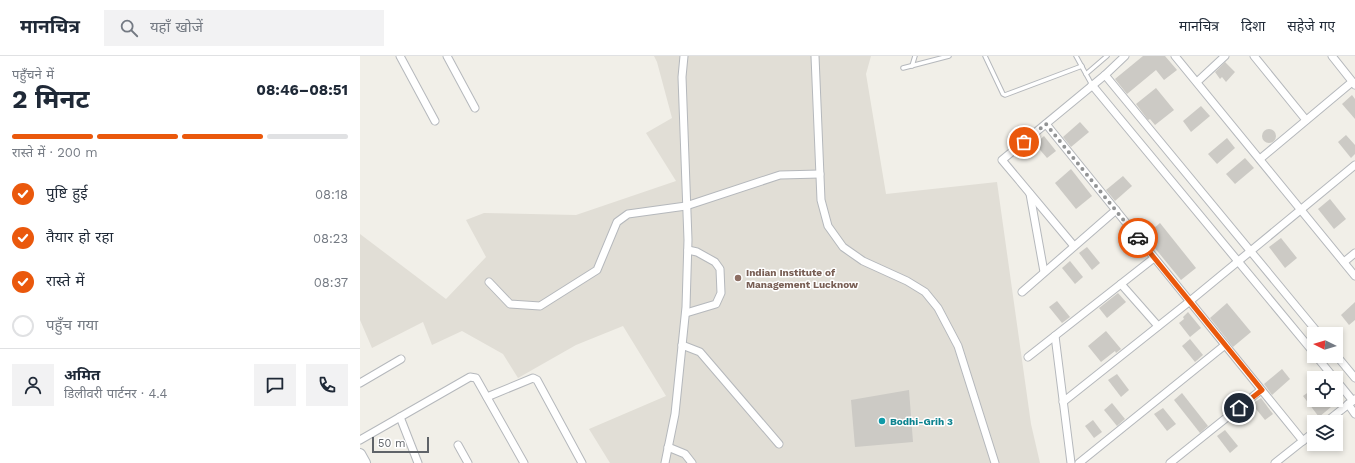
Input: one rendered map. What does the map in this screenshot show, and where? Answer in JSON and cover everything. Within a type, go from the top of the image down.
[{"type":"street","points":[[400,56],[435,122]]},
{"type":"street","points":[[447,56],[475,108]]},
{"type":"street","points":[[665,463],[675,414],[686,313],[688,250],[682,77],[684,56]]},
{"type":"street","points":[[815,56],[821,200],[828,226],[843,247],[863,261],[919,288],[925,292],[938,308],[958,346],[995,463]]},
{"type":"street","points":[[1074,246],[1002,160],[1105,75],[1125,56]]},
{"type":"street","points":[[1175,56],[1355,276]]},
{"type":"street","points":[[1197,82],[1225,56]]},
{"type":"street","points":[[1254,56],[1306,120]]},
{"type":"street","points":[[1260,159],[1306,120],[1354,83],[1332,56]]},
{"type":"street","points":[[1105,75],[1313,327]]},
{"type":"street","points":[[1092,85],[1307,345]]},
{"type":"street","points":[[1046,124],[1303,441]]},
{"type":"street","points":[[1064,402],[1190,302],[1355,165]]},
{"type":"street","points":[[489,282],[510,304],[540,306],[597,270],[617,222],[628,214],[686,206],[780,176],[820,174]]},
{"type":"street","points":[[1030,193],[1044,272]]},
{"type":"street","points":[[1022,292],[1116,210]]},
{"type":"street","points":[[686,313],[716,304],[721,293],[720,269],[715,262],[697,252],[688,250]]},
{"type":"street","points":[[1344,262],[1355,253]]},
{"type":"street","points":[[1028,357],[1154,258]]},
{"type":"street","points":[[1121,284],[1158,326]]},
{"type":"street","points":[[1055,336],[1071,463]]},
{"type":"street","points":[[682,345],[700,352],[779,444]]},
{"type":"street","points":[[1079,463],[1225,345]]},
{"type":"street","points":[[360,383],[401,359]]},
{"type":"street","points":[[1322,363],[1328,371]]},
{"type":"street","points":[[1343,363],[1355,378]]},
{"type":"street","points":[[360,440],[470,377],[476,378],[524,463]]},
{"type":"street","points":[[487,397],[533,378],[537,380],[582,463]]},
{"type":"street","points":[[1343,389],[1352,401],[1355,414]]},
{"type":"street","points":[[1170,463],[1262,390]]},
{"type":"street","points":[[1335,415],[1352,401]]},
{"type":"street","points":[[400,417],[418,463]]},
{"type":"street","points":[[1275,463],[1307,438]]},
{"type":"street","points":[[458,445],[468,463]]},
{"type":"street","points":[[668,447],[685,454],[692,463]]},
{"type":"street","points":[[360,454],[365,463]]},
{"type":"lane","points":[[912,66],[915,56]]},
{"type":"lane","points":[[903,68],[949,56]]},
{"type":"lane","points":[[985,56],[1003,94],[1005,95],[1082,66]]},
{"type":"lane","points":[[1076,56],[1092,85]]},
{"type":"lane","points":[[1086,74],[1108,56]]},
{"type":"shaded area","name":"Indian Institute of Management Lucknow","points":[[654,56],[871,56],[866,74],[886,194],[997,182],[1031,424],[1040,463],[610,463],[589,429],[666,396],[623,326],[576,345],[518,378],[503,354],[462,331],[432,345],[423,322],[372,348],[360,320],[360,234],[446,299],[486,257],[466,220],[484,213],[576,215],[676,181],[646,133],[672,118],[657,62]]},
{"type":"building","points":[[1143,56],[1165,56],[1177,70],[1164,80],[1156,70],[1127,94],[1115,79]]},
{"type":"building","points":[[1225,62],[1235,72],[1226,82],[1222,77],[1220,79],[1215,72]]},
{"type":"building","points":[[1156,88],[1174,110],[1155,125],[1150,119],[1148,120],[1136,104]]},
{"type":"building","points":[[1352,95],[1355,99],[1355,119],[1342,104]]},
{"type":"building","points":[[1201,106],[1210,116],[1191,132],[1183,121]]},
{"type":"building","points":[[1080,122],[1089,132],[1071,147],[1063,137]]},
{"type":"building","points":[[1269,129],[1274,131],[1276,136],[1274,141],[1269,143],[1264,141],[1262,136],[1264,131]]},
{"type":"building","points":[[1346,135],[1355,145],[1355,154],[1351,158],[1338,142]]},
{"type":"building","points":[[1044,136],[1056,151],[1047,158],[1035,144]]},
{"type":"building","points":[[1227,138],[1235,148],[1217,164],[1208,154]]},
{"type":"building","points":[[1245,158],[1254,168],[1235,184],[1226,174]]},
{"type":"building","points":[[1071,169],[1092,196],[1076,209],[1055,183]]},
{"type":"building","points":[[1123,176],[1132,186],[1115,201],[1106,190]]},
{"type":"building","points":[[1330,199],[1346,219],[1334,229],[1318,209]]},
{"type":"building","points":[[1160,223],[1196,268],[1181,280],[1145,236]]},
{"type":"building","points":[[1281,238],[1297,258],[1285,268],[1269,247]]},
{"type":"building","points":[[1087,247],[1100,263],[1092,270],[1079,253]]},
{"type":"building","points":[[1070,261],[1083,277],[1075,284],[1062,268]]},
{"type":"building","points":[[1118,293],[1126,302],[1107,318],[1099,308]]},
{"type":"building","points":[[1057,301],[1070,317],[1062,323],[1049,307]]},
{"type":"building","points":[[1355,302],[1355,320],[1349,325],[1341,315]]},
{"type":"building","points":[[1227,303],[1251,332],[1233,347],[1210,318]]},
{"type":"building","points":[[1188,312],[1201,328],[1190,337],[1179,323],[1184,319],[1183,317]]},
{"type":"building","points":[[1106,331],[1121,349],[1116,353],[1115,351],[1101,362],[1088,346]]},
{"type":"building","points":[[1190,339],[1203,355],[1195,362],[1182,346]]},
{"type":"building","points":[[1282,369],[1290,379],[1272,395],[1264,384]]},
{"type":"building","points":[[1117,374],[1129,390],[1121,397],[1108,380]]},
{"type":"building","name":"Bodhi-Grih 3","points":[[909,390],[913,442],[855,447],[851,400]]},
{"type":"building","points":[[1182,393],[1208,426],[1200,433],[1174,400]]},
{"type":"building","points":[[1307,393],[1307,401],[1303,396]]},
{"type":"building","points":[[1261,398],[1273,414],[1265,420],[1252,404]]},
{"type":"building","points":[[1112,403],[1125,419],[1117,426],[1104,410]]},
{"type":"building","points":[[1311,407],[1331,407],[1321,415],[1317,415]]},
{"type":"building","points":[[1163,408],[1176,424],[1167,431],[1154,414]]},
{"type":"building","points":[[1093,420],[1102,432],[1094,438],[1085,426]]},
{"type":"building","points":[[1225,430],[1238,446],[1230,453],[1217,436]]},
{"type":"way so far","points":[[1024,142],[1046,124],[1138,238]]},
{"type":"place","name":"Indian Institute of Management Lucknow","points":[[738,278]]},
{"type":"place","name":"Bodhi-Grih 3","points":[[882,421]]},
{"type":"route","points":[[1138,238],[1262,390],[1239,408]]}]
